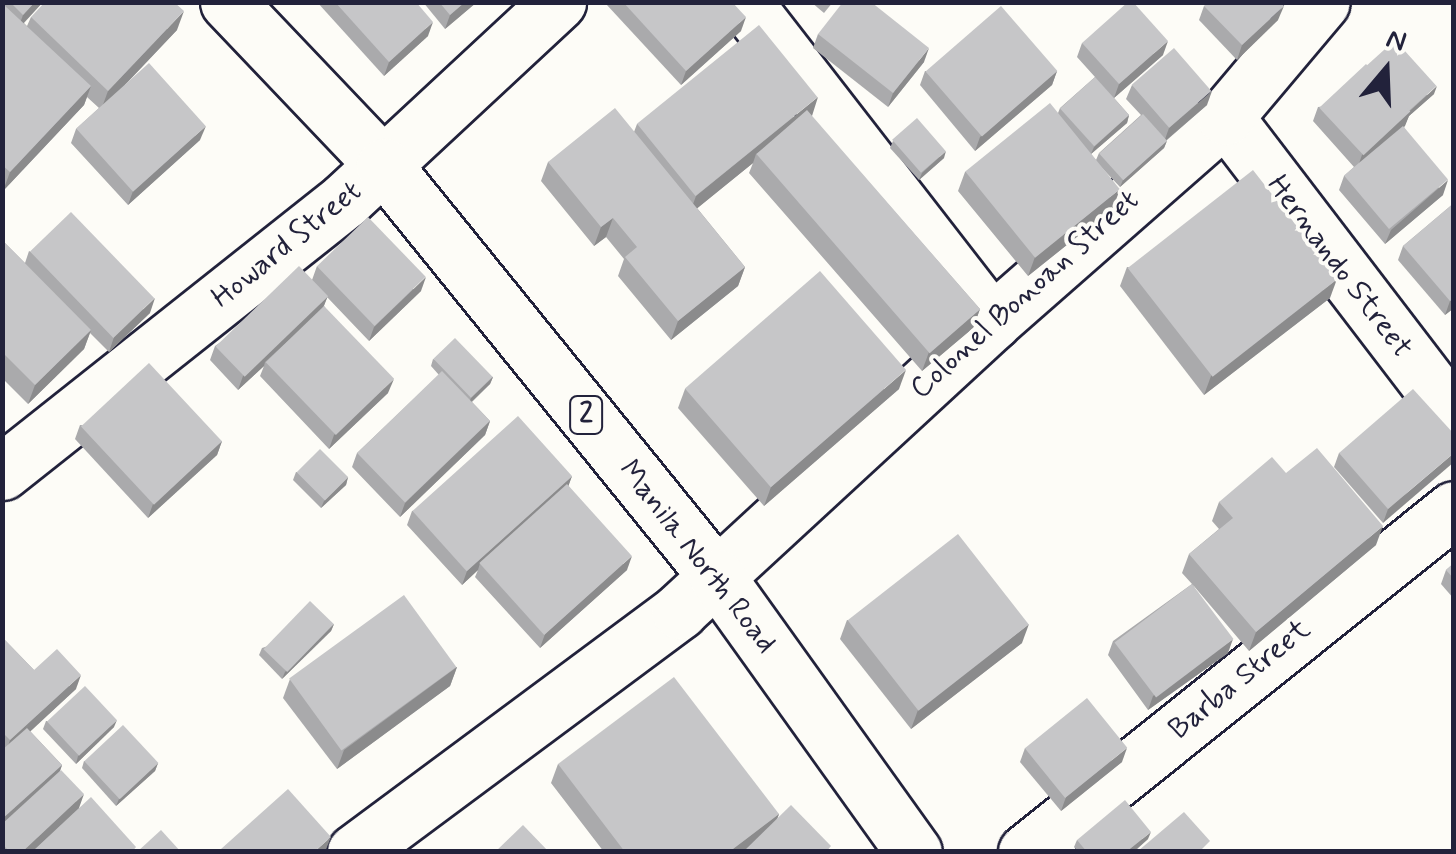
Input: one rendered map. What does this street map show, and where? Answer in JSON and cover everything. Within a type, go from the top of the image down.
[{"type":"main road","name":"Manila North Road","points":[[228,2],[384,166],[717,577],[914,852]]},
{"type":"main road","name":"Howard Street","points":[[2,472],[384,166],[558,2]]},
{"type":"main road","points":[[744,2],[992,322]]},
{"type":"main road","name":"Colonel Bonoan Street","points":[[354,852],[679,611],[992,322],[1225,117],[1322,2]]},
{"type":"main road","name":"Hernando Street","points":[[1225,117],[1454,417]]},
{"type":"main road","name":"Barba Street","points":[[1026,852],[1454,509]]},
{"type":"building","points":[[10,2],[35,2],[23,15]]},
{"type":"building","points":[[45,2],[174,2],[184,11],[108,91],[31,17]]},
{"type":"building","points":[[335,2],[416,2],[433,22],[389,62]]},
{"type":"building","points":[[439,2],[465,2],[450,15]]},
{"type":"building","points":[[623,2],[732,2],[746,17],[686,71]]},
{"type":"building","points":[[843,2],[871,2],[929,48],[893,93],[818,34]]},
{"type":"building","points":[[1128,2],[1133,2],[1168,41],[1119,84],[1082,43]]},
{"type":"building","points":[[1207,2],[1281,2],[1284,6],[1242,45],[1204,6]]},
{"type":"building","points":[[4,5],[91,86],[10,172],[2,165]]},
{"type":"building","points":[[1001,6],[1057,71],[982,137],[926,72]]},
{"type":"building","points":[[759,25],[818,97],[696,196],[637,124]]},
{"type":"building","points":[[1395,40],[1436,86],[1408,112],[1367,65]]},
{"type":"building","points":[[1174,48],[1211,91],[1169,128],[1132,85]]},
{"type":"building","points":[[149,63],[206,126],[133,192],[76,129]]},
{"type":"building","points":[[1366,64],[1410,112],[1364,155],[1319,108]]},
{"type":"building","points":[[1095,77],[1129,115],[1094,146],[1060,108]]},
{"type":"building","points":[[1050,103],[1120,189],[1035,258],[965,172]]},
{"type":"building","points":[[615,108],[745,267],[678,321],[625,257],[637,247],[613,218],[601,227],[548,162]]},
{"type":"building","points":[[807,110],[980,309],[930,353],[756,154]]},
{"type":"building","points":[[1143,114],[1167,141],[1123,180],[1099,153]]},
{"type":"building","points":[[917,118],[946,151],[921,173],[892,140]]},
{"type":"building","points":[[1403,126],[1448,180],[1389,229],[1344,175]]},
{"type":"building","points":[[1253,170],[1338,279],[1213,377],[1128,268]]},
{"type":"building","points":[[1454,203],[1454,298],[1450,301],[1403,246]]},
{"type":"building","points":[[71,212],[154,298],[113,338],[30,252]]},
{"type":"building","points":[[368,217],[426,277],[375,326],[317,266]]},
{"type":"building","points":[[2,240],[91,330],[35,385],[2,352]]},
{"type":"building","points":[[299,266],[328,296],[245,377],[216,347]]},
{"type":"building","points":[[820,271],[906,370],[771,487],[685,388]]},
{"type":"building","points":[[324,306],[394,379],[336,435],[266,362]]},
{"type":"building","points":[[455,338],[493,377],[471,398],[433,359]]},
{"type":"building","points":[[149,363],[222,441],[154,505],[81,426]]},
{"type":"building","points":[[442,371],[490,421],[405,503],[357,453]]},
{"type":"building","points":[[1413,389],[1454,434],[1454,453],[1388,509],[1339,453]]},
{"type":"building","points":[[518,416],[572,476],[467,571],[412,511]]},
{"type":"building","points":[[1317,448],[1383,526],[1256,632],[1189,554],[1233,518],[1219,502],[1272,457],[1286,473]]},
{"type":"building","points":[[320,449],[348,477],[325,501],[297,472]]},
{"type":"building","points":[[567,484],[632,556],[544,635],[479,563]]},
{"type":"building","points":[[958,534],[1029,625],[918,711],[848,620]]},
{"type":"building","points":[[1454,563],[1454,579],[1446,570]]},
{"type":"building","points":[[1192,584],[1234,639],[1156,697],[1115,642]]},
{"type":"building","points":[[404,595],[456,667],[341,750],[289,678]]},
{"type":"building","points":[[310,601],[334,624],[287,672],[263,649]]},
{"type":"building","points":[[2,637],[34,670],[57,649],[81,675],[10,740],[2,732]]},
{"type":"building","points":[[674,677],[779,814],[729,852],[625,852],[558,764]]},
{"type":"building","points":[[85,686],[117,720],[79,756],[47,721]]},
{"type":"building","points":[[1087,698],[1127,748],[1065,798],[1025,748]]},
{"type":"building","points":[[123,725],[158,763],[120,799],[84,761]]},
{"type":"building","points":[[27,728],[62,765],[2,819],[2,750]]},
{"type":"building","points":[[61,770],[84,794],[22,852],[10,852],[2,844],[2,824]]},
{"type":"building","points":[[288,789],[331,837],[314,852],[221,849]]},
{"type":"building","points":[[91,797],[136,847],[132,852],[32,852]]},
{"type":"building","points":[[1125,800],[1151,832],[1126,852],[1087,852],[1077,840]]},
{"type":"building","points":[[791,805],[831,846],[826,852],[743,852]]},
{"type":"building","points":[[1184,812],[1210,841],[1199,852],[1138,851]]},
{"type":"building","points":[[523,825],[549,852],[495,852]]},
{"type":"building","points":[[161,830],[181,852],[137,852]]}]
